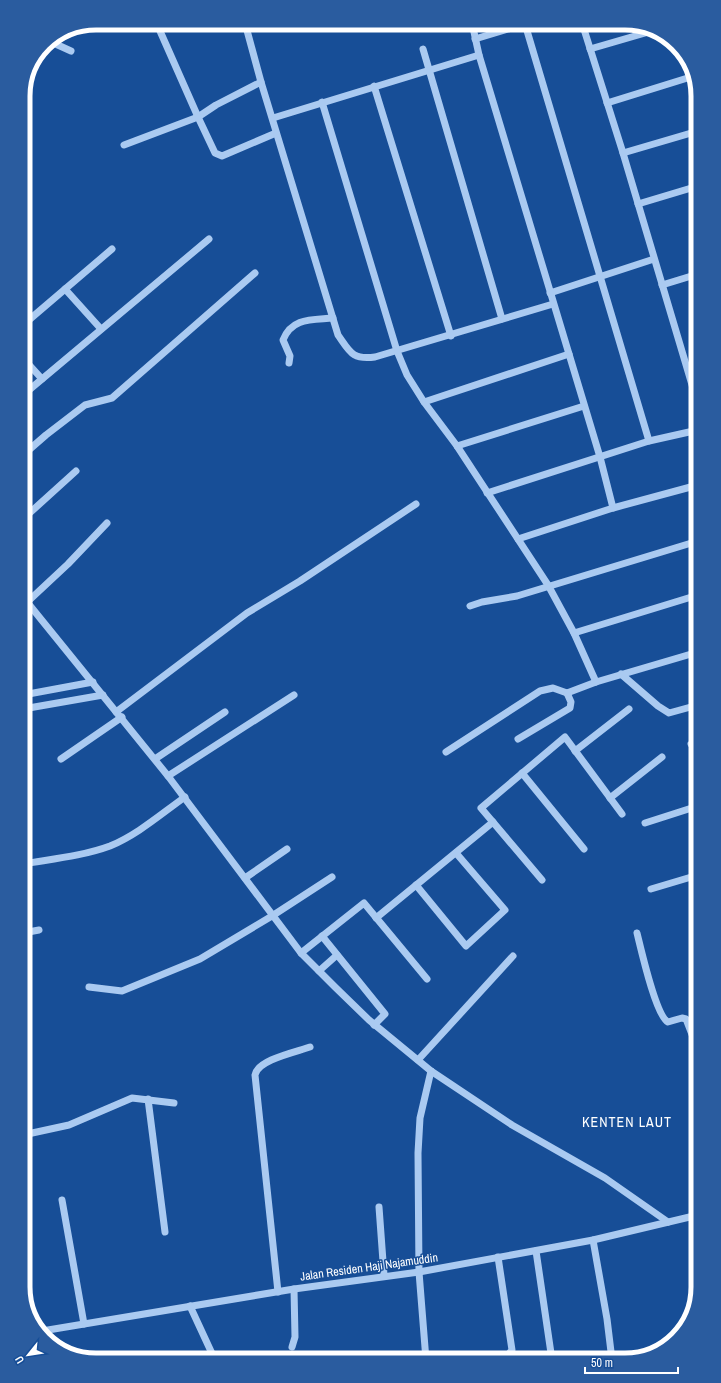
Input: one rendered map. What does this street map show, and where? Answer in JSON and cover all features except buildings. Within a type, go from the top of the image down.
[{"type":"street","points":[[247,30],[276,133],[338,335],[350,352],[355,356],[375,357],[451,336],[553,304]]},
{"type":"street","points":[[473,30],[479,54],[553,304],[600,457],[613,508]]},
{"type":"street","points":[[475,39],[504,30]]},
{"type":"street","points":[[528,30],[601,275],[624,362],[649,441]]},
{"type":"street","points":[[584,30],[623,153],[691,380]]},
{"type":"street","points":[[160,31],[215,152],[222,156],[276,133]]},
{"type":"street","points":[[590,49],[645,33]]},
{"type":"street","points":[[55,44],[71,51]]},
{"type":"street","points":[[422,49],[502,319]]},
{"type":"street","points":[[273,118],[479,54]]},
{"type":"street","points":[[607,103],[688,78]]},
{"type":"street","points":[[124,145],[198,117],[216,105],[261,82]]},
{"type":"street","points":[[374,86],[451,336]]},
{"type":"street","points":[[322,102],[396,351],[407,375],[424,402],[457,446],[548,585],[574,632],[596,682]]},
{"type":"street","points":[[623,153],[691,133]]},
{"type":"street","points":[[638,204],[691,188]]},
{"type":"street","points":[[30,389],[209,238]]},
{"type":"street","points":[[30,319],[112,249]]},
{"type":"street","points":[[550,293],[601,275],[654,259]]},
{"type":"street","points":[[30,449],[85,405],[112,398],[255,273]]},
{"type":"street","points":[[662,285],[691,276]]},
{"type":"street","points":[[65,289],[101,329]]},
{"type":"street","points":[[289,363],[290,356],[283,340],[291,328],[310,318],[333,318]]},
{"type":"street","points":[[424,402],[569,354]]},
{"type":"street","points":[[30,366],[42,379]]},
{"type":"street","points":[[457,446],[584,406]]},
{"type":"street","points":[[487,493],[649,441],[691,432]]},
{"type":"street","points":[[30,512],[76,471]]},
{"type":"street","points":[[518,539],[613,508],[691,487]]},
{"type":"street","points":[[116,712],[247,613],[300,581],[416,504]]},
{"type":"street","points":[[30,598],[68,564],[107,523]]},
{"type":"street","points":[[470,606],[482,602],[517,596],[548,585],[691,543]]},
{"type":"street","points":[[574,632],[691,597]]},
{"type":"street","points":[[30,608],[155,758],[301,953],[374,1025],[431,1071],[512,1125],[605,1178],[668,1222]]},
{"type":"street","points":[[446,752],[540,691],[553,688],[567,693],[596,682],[691,654]]},
{"type":"street","points":[[622,674],[658,706],[669,713],[691,707]]},
{"type":"street","points":[[30,695],[93,682]]},
{"type":"street","points":[[518,739],[570,708],[571,702],[567,693]]},
{"type":"street","points":[[30,708],[103,695]]},
{"type":"street","points":[[168,776],[294,695]]},
{"type":"street","points":[[576,751],[629,709]]},
{"type":"street","points":[[155,758],[225,712]]},
{"type":"street","points":[[61,759],[122,717]]},
{"type":"street","points":[[542,880],[481,808],[565,737],[622,814]]},
{"type":"street","points":[[610,798],[662,757]]},
{"type":"street","points":[[522,773],[584,849]]},
{"type":"street","points":[[30,863],[93,851],[111,846],[137,831],[185,797]]},
{"type":"street","points":[[645,823],[691,808]]},
{"type":"street","points":[[376,918],[493,822]]},
{"type":"street","points":[[245,878],[287,849]]},
{"type":"street","points":[[416,885],[466,946],[505,910],[456,852]]},
{"type":"street","points":[[89,987],[114,991],[126,989],[200,959],[272,916],[332,877]]},
{"type":"street","points":[[652,889],[691,877]]},
{"type":"street","points":[[301,953],[364,903],[427,979]]},
{"type":"street","points":[[30,932],[39,930]]},
{"type":"street","points":[[637,933],[654,996],[662,1017],[668,1022],[682,1018],[686,1019],[691,1032]]},
{"type":"street","points":[[322,936],[385,1014],[374,1025]]},
{"type":"street","points":[[319,971],[337,955]]},
{"type":"street","points":[[418,1060],[513,956]]},
{"type":"street","points":[[278,1292],[255,1075],[257,1067],[265,1062],[310,1047]]},
{"type":"street","points":[[425,1353],[419,1272],[418,1160],[420,1118],[431,1071]]},
{"type":"street","points":[[30,1133],[69,1125],[127,1099],[136,1097],[174,1103]]},
{"type":"street","points":[[148,1099],[165,1232]]},
{"type":"street","points":[[62,1200],[84,1324]]},
{"type":"street","points":[[379,1207],[384,1275]]},
{"type":"street","name":"Jalan Residen Haji Najamuddin","points":[[46,1330],[294,1289],[384,1275],[419,1272],[593,1240],[691,1217]]},
{"type":"street","points":[[593,1240],[607,1319],[611,1353]]},
{"type":"street","points":[[536,1251],[551,1353]]},
{"type":"street","points":[[498,1257],[512,1350],[510,1353]]},
{"type":"street","points":[[292,1348],[295,1337],[294,1289]]},
{"type":"street","points":[[190,1306],[212,1353]]},
{"type":"district","name":"KENTEN LAUT","points":[[627,1122]]}]
